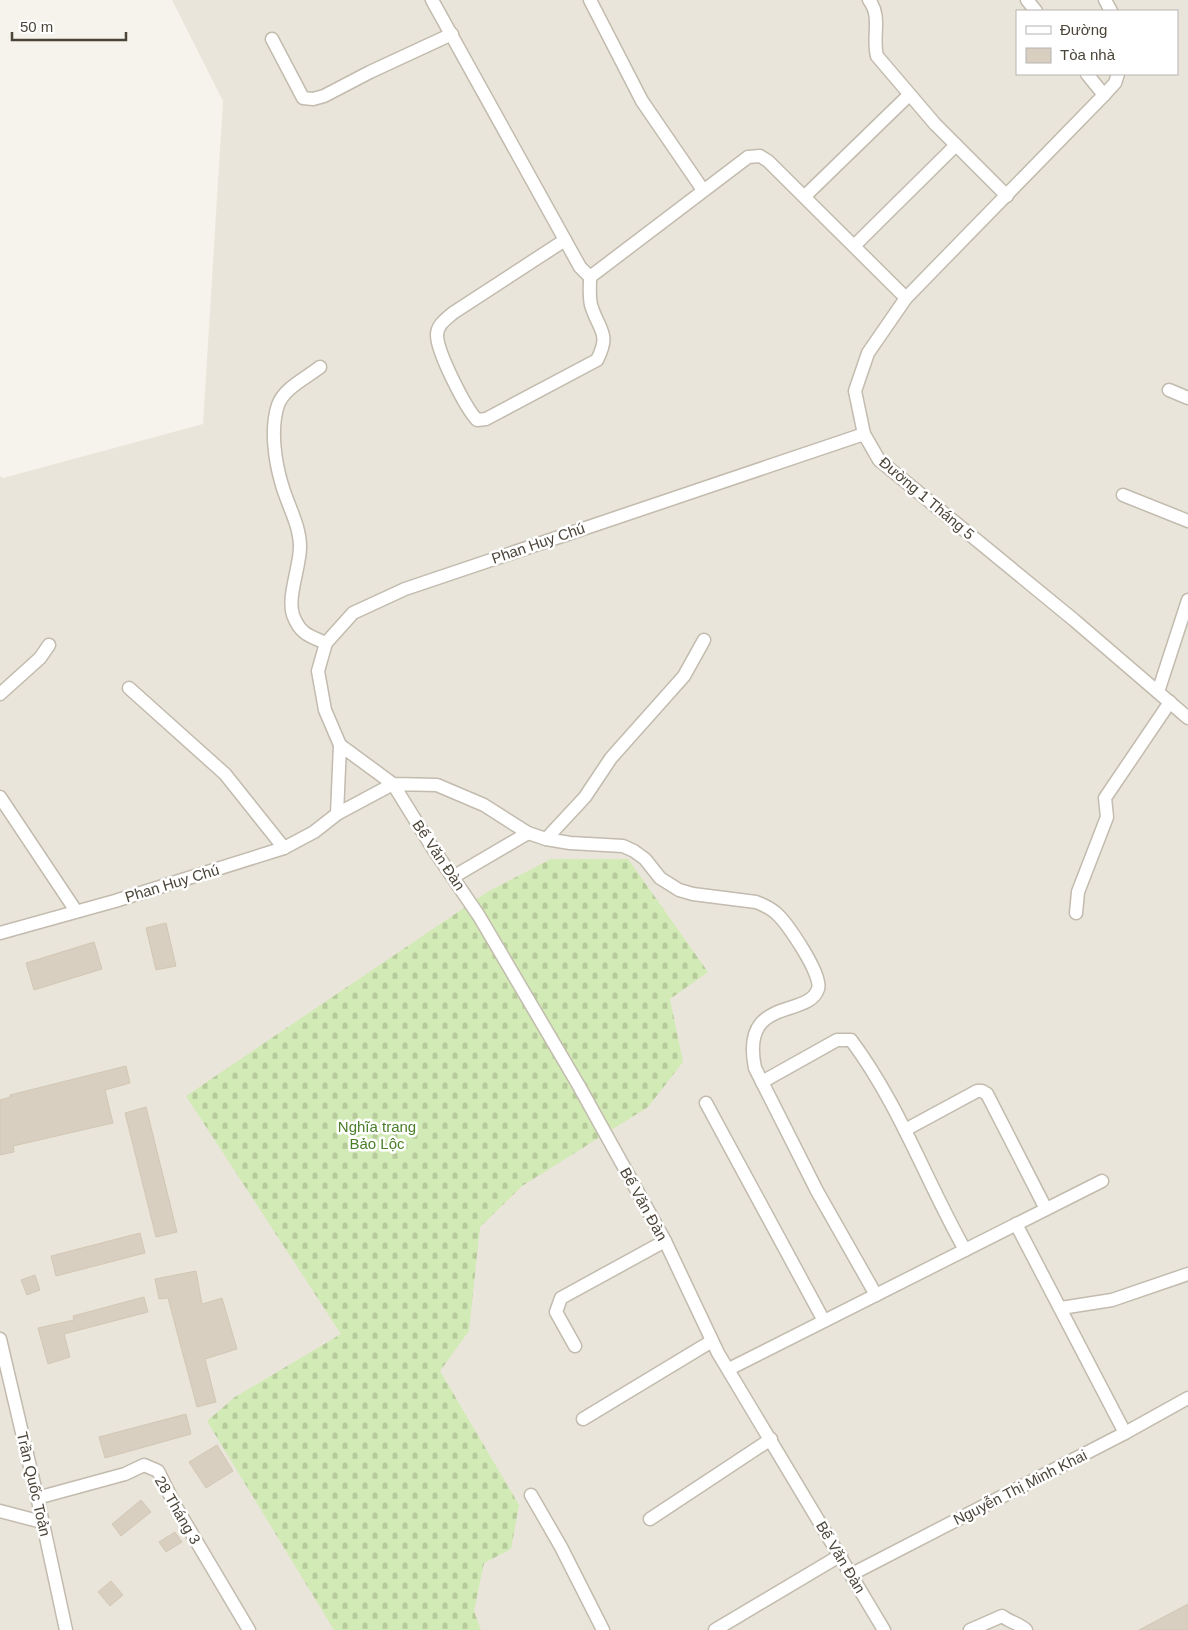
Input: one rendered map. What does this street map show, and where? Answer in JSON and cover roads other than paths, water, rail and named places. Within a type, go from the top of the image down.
[{"type":"street","points":[[432,0],[580,267],[590,277],[591,304],[605,336],[604,347],[596,360],[486,419],[477,420],[469,411],[449,369],[437,336],[438,328],[452,313],[565,240]]},
{"type":"street","points":[[590,0],[642,101],[703,190]]},
{"type":"street","points":[[869,0],[875,7],[874,46],[877,56],[909,95],[1007,196]]},
{"type":"street","points":[[1027,0],[1035,10]]},
{"type":"street","points":[[272,39],[303,98],[313,99],[324,96],[370,72],[452,34]]},
{"type":"street","points":[[1088,75],[1104,95]]},
{"type":"street","name":"Đường 1 Tháng 5","points":[[1118,75],[1114,83],[1104,95],[906,298],[868,353],[855,391],[864,434],[879,460],[1188,718]]},
{"type":"street","points":[[805,196],[909,95]]},
{"type":"street","points":[[855,245],[956,145]]},
{"type":"street","points":[[590,277],[748,156],[760,156],[768,161],[805,196],[906,298]]},
{"type":"street","points":[[320,367],[286,393],[278,406],[275,432],[277,462],[282,485],[299,530],[300,548],[291,604],[293,614],[304,634],[326,643]]},
{"type":"street","points":[[1169,390],[1188,398]]},
{"type":"street","name":"Phan Huy Chú","points":[[340,744],[326,710],[318,671],[326,643],[353,613],[405,589],[864,434]]},
{"type":"street","points":[[1123,495],[1188,520]]},
{"type":"street","points":[[1158,692],[1188,600]]},
{"type":"street","points":[[546,839],[585,797],[611,758],[684,676],[704,640]]},
{"type":"street","points":[[0,694],[40,658],[49,645]]},
{"type":"street","points":[[129,688],[225,774],[284,848]]},
{"type":"street","points":[[1076,914],[1078,892],[1107,816],[1105,798],[1170,702]]},
{"type":"street","points":[[340,744],[393,784],[437,786],[484,805],[528,833],[546,839],[570,843],[623,846],[634,850],[645,859],[667,884],[693,894],[765,905],[784,921],[819,980],[818,989],[814,996],[769,1016],[761,1023],[752,1051],[755,1068],[818,1191],[876,1295]]},
{"type":"street","points":[[337,814],[340,744]]},
{"type":"street","name":"Phan Huy Chú","points":[[0,933],[284,848],[314,832],[337,814],[393,784]]},
{"type":"street","name":"Bế Văn Đàn","points":[[393,784],[432,847],[480,916],[574,1078],[665,1241],[712,1341],[884,1630]]},
{"type":"street","points":[[0,797],[76,911]]},
{"type":"street","points":[[453,877],[528,833]]},
{"type":"street","points":[[762,1082],[837,1040],[851,1040],[868,1063],[905,1130],[943,1211],[965,1250]]},
{"type":"street","points":[[905,1130],[977,1091],[982,1091],[987,1094],[1046,1209]]},
{"type":"street","points":[[706,1103],[824,1321]]},
{"type":"street","points":[[729,1369],[1102,1181]]},
{"type":"street","points":[[1016,1224],[1125,1433]]},
{"type":"street","points":[[575,1346],[556,1312],[561,1298],[665,1241]]},
{"type":"street","points":[[1061,1308],[1112,1300],[1188,1274]]},
{"type":"street","name":"Trần Quốc Toản","points":[[0,1339],[38,1498],[66,1630]]},
{"type":"street","points":[[582,1419],[712,1341]]},
{"type":"street","name":"Nguyễn Thị Minh Khai","points":[[852,1574],[1125,1433],[1188,1398]]},
{"type":"street","points":[[650,1518],[771,1440]]},
{"type":"street","name":"28 Tháng 3","points":[[38,1498],[125,1474],[144,1466],[158,1471],[176,1507],[249,1630]]},
{"type":"street","points":[[531,1495],[561,1547],[603,1630]]},
{"type":"street","points":[[0,1511],[42,1522]]},
{"type":"street","points":[[715,1630],[841,1555]]},
{"type":"street","points":[[970,1630],[1002,1616],[1014,1625],[1022,1626],[1026,1630]]},
{"type":"park label","name":"Nghĩa trang Bảo Lộc","points":[[377,1134]]}]
